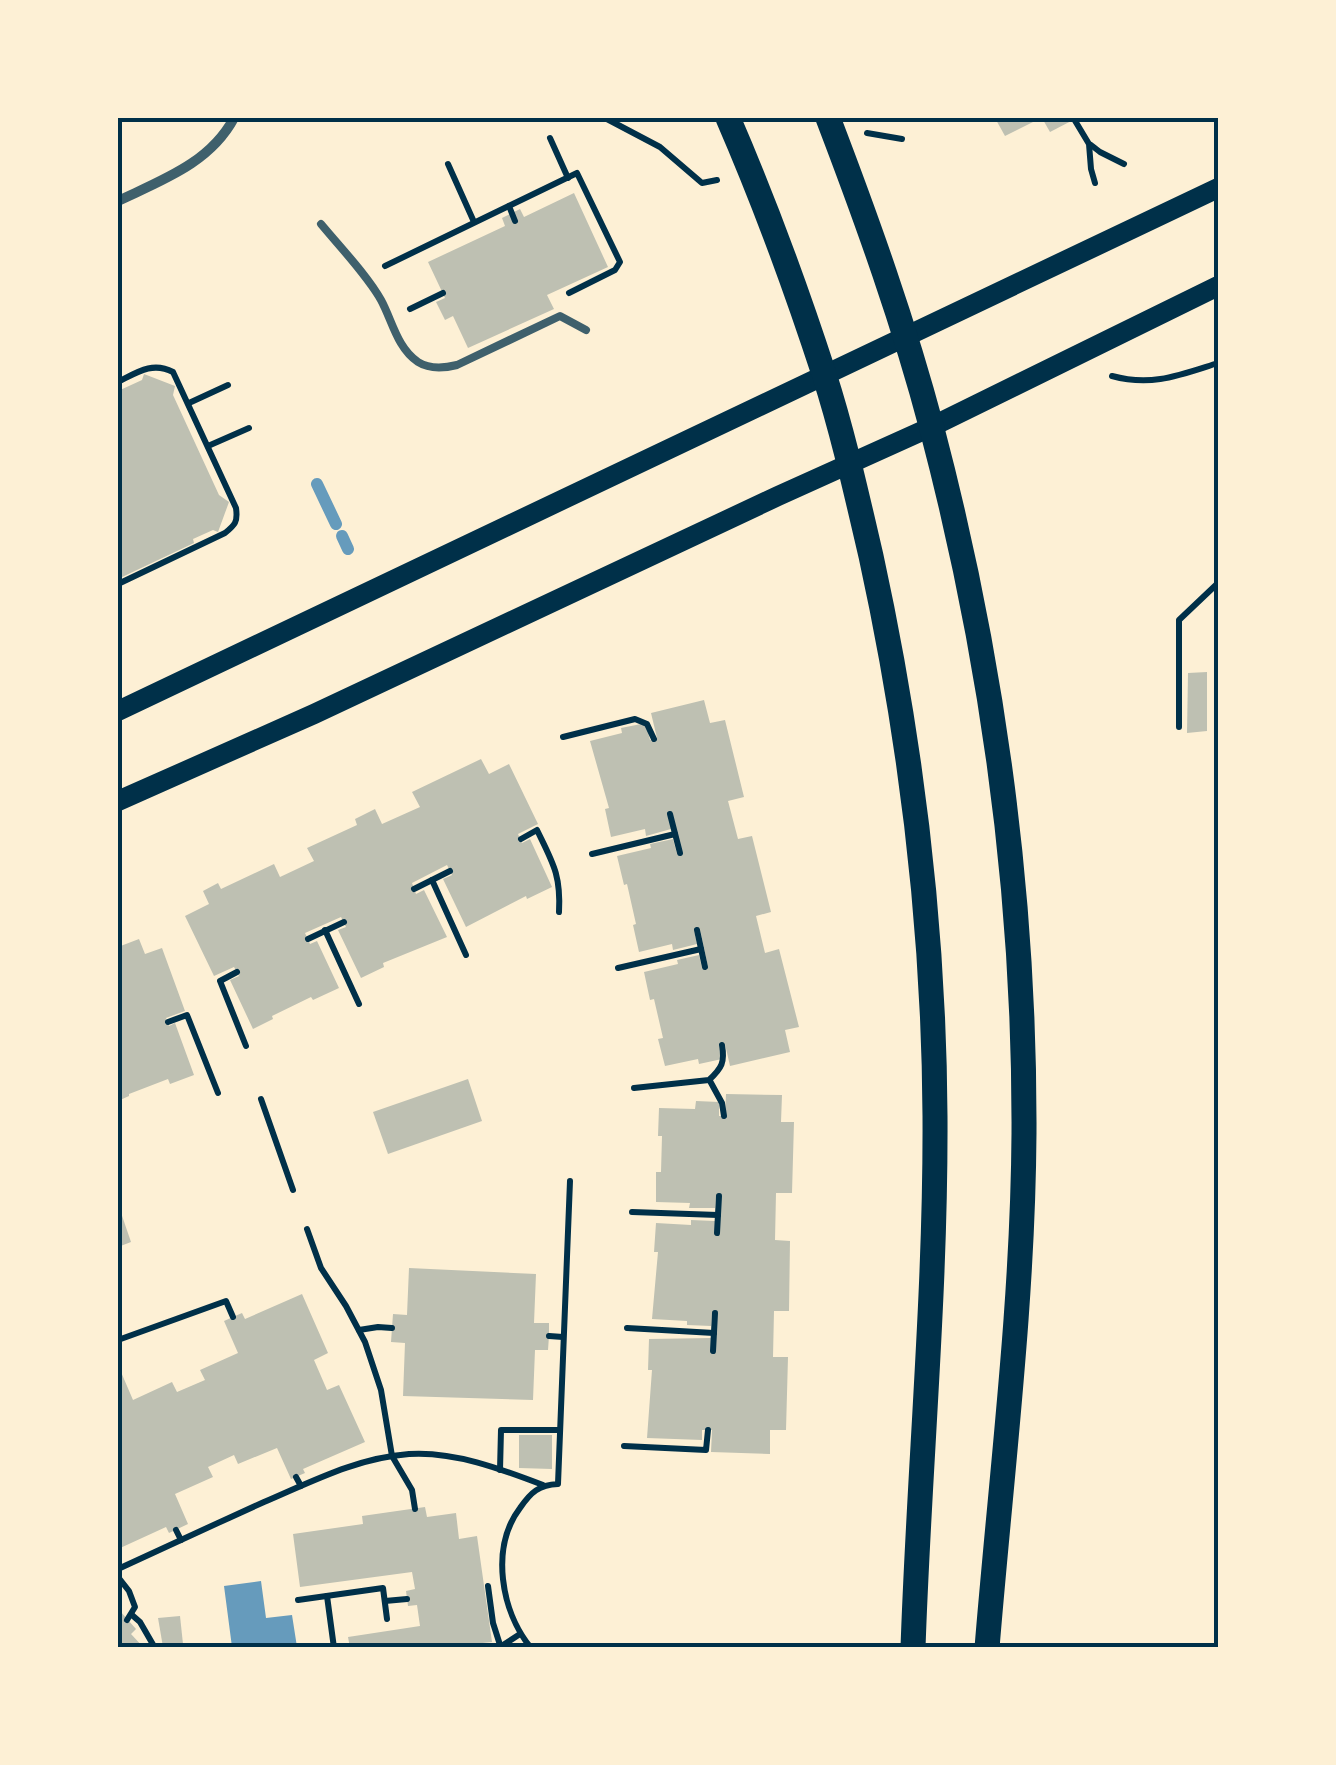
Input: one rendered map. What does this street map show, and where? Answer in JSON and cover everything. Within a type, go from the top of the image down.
[{"type":"main road","points":[[728,118],[824,376],[848,464],[878,592],[919,850],[935,1112],[934,1222],[913,1648]]},
{"type":"main road","points":[[828,118],[888,283],[932,426],[968,586],[994,730],[1016,932],[1024,1133],[1019,1268],[988,1648]]},
{"type":"main road","points":[[118,711],[1218,188]]},
{"type":"main road","points":[[118,801],[932,426],[1218,286]]},
{"type":"street","points":[[118,201],[198,159],[234,118]]},
{"type":"lane","points":[[322,224],[380,298],[404,347],[424,365],[457,365],[560,316],[586,330]]},
{"type":"path","points":[[605,118],[668,153],[702,183],[717,180]]},
{"type":"path","points":[[861,118],[867,133],[902,139]]},
{"type":"path","points":[[1074,119],[1090,144],[1124,164]]},
{"type":"path","points":[[550,138],[568,178]]},
{"type":"path","points":[[1090,144],[1095,183]]},
{"type":"path","points":[[448,164],[474,222]]},
{"type":"path","points":[[381,268],[578,173],[620,262],[615,270],[568,292]]},
{"type":"path","points":[[508,206],[515,221]]},
{"type":"path","points":[[400,314],[443,294]]},
{"type":"path","points":[[1112,376],[1143,382],[1163,380],[1218,363]]},
{"type":"path","points":[[118,382],[150,367],[173,372],[236,508],[236,524],[224,533],[118,584]]},
{"type":"path","points":[[189,403],[228,385]]},
{"type":"path","points":[[208,446],[249,428]]},
{"type":"path","points":[[1179,727],[1179,620],[1218,583]]},
{"type":"path","points":[[563,737],[635,720],[648,724],[654,739]]},
{"type":"path","points":[[670,814],[680,853]]},
{"type":"path","points":[[520,839],[538,830],[558,874],[559,912]]},
{"type":"path","points":[[592,854],[675,834]]},
{"type":"path","points":[[414,889],[450,871]]},
{"type":"path","points":[[432,880],[466,955]]},
{"type":"path","points":[[308,938],[344,922]]},
{"type":"path","points":[[325,930],[359,1004]]},
{"type":"path","points":[[697,930],[705,967]]},
{"type":"path","points":[[618,968],[701,949]]},
{"type":"path","points":[[237,972],[220,980],[246,1046]]},
{"type":"path","points":[[168,1022],[186,1015],[218,1094]]},
{"type":"path","points":[[634,1088],[709,1080],[724,1060],[722,1044]]},
{"type":"path","points":[[717,1060],[719,1070]]},
{"type":"path","points":[[709,1080],[722,1103],[724,1116]]},
{"type":"path","points":[[712,1102],[716,1091]]},
{"type":"path","points":[[262,1099],[293,1190]]},
{"type":"path","points":[[156,1648],[140,1622],[130,1617],[135,1607],[118,1573],[181,1540],[343,1468],[392,1456],[446,1456],[542,1484],[558,1484],[570,1181]]},
{"type":"path","points":[[718,1233],[719,1196]]},
{"type":"path","points":[[632,1212],[718,1214]]},
{"type":"path","points":[[307,1229],[320,1268],[359,1330],[381,1390],[392,1456],[412,1490],[415,1509]]},
{"type":"path","points":[[118,1340],[226,1300],[234,1317]]},
{"type":"path","points":[[713,1351],[714,1313]]},
{"type":"path","points":[[359,1330],[392,1328]]},
{"type":"path","points":[[628,1328],[714,1333]]},
{"type":"path","points":[[549,1336],[563,1337]]},
{"type":"path","points":[[500,1470],[501,1430],[560,1430]]},
{"type":"path","points":[[624,1446],[706,1450],[708,1430]]},
{"type":"path","points":[[296,1477],[301,1486]]},
{"type":"path","points":[[531,1648],[514,1621],[502,1570],[507,1531],[524,1502],[542,1484]]},
{"type":"path","points":[[176,1530],[181,1540]]},
{"type":"path","points":[[505,1583],[486,1586],[500,1647],[520,1634]]},
{"type":"path","points":[[298,1600],[383,1588],[388,1620]]},
{"type":"path","points":[[327,1596],[334,1648]]},
{"type":"path","points":[[385,1602],[406,1600]]},
{"type":"water","points":[[261,1581],[266,1618],[292,1615],[297,1647],[232,1647],[224,1586]]},
{"type":"building","points":[[995,118],[1041,118],[1005,136]]},
{"type":"building","points":[[1042,118],[1077,118],[1050,132]]},
{"type":"building","points":[[574,193],[608,267],[547,295],[554,309],[468,348],[453,316],[445,320],[436,302],[445,298],[428,262],[505,226],[502,218],[520,209],[524,217]]},
{"type":"building","points":[[144,374],[175,386],[173,395],[219,495],[229,502],[218,532],[213,530],[193,539],[194,543],[118,579],[118,391],[142,380]]},
{"type":"building","points":[[1207,672],[1207,731],[1187,733],[1188,673]]},
{"type":"building","points":[[704,700],[710,723],[725,720],[744,797],[728,801],[738,839],[752,836],[771,912],[756,916],[765,953],[779,949],[799,1027],[785,1030],[790,1052],[730,1066],[725,1044],[719,1045],[722,1059],[665,1066],[658,1039],[663,1038],[644,972],[699,955],[702,968],[708,967],[700,929],[694,930],[697,944],[673,950],[672,944],[639,952],[627,884],[624,885],[617,856],[673,839],[677,854],[682,853],[671,829],[646,836],[645,829],[611,837],[605,809],[609,808],[590,741],[646,723],[650,740],[657,738],[651,713]]},
{"type":"building","points":[[481,759],[489,774],[509,764],[538,824],[518,834],[522,843],[530,839],[552,887],[466,927],[443,879],[452,875],[447,865],[412,883],[416,894],[424,890],[447,937],[383,963],[384,967],[361,978],[338,930],[346,927],[341,917],[305,933],[310,944],[317,941],[339,988],[313,1000],[311,997],[253,1029],[230,980],[239,976],[234,967],[214,976],[185,916],[209,904],[203,891],[218,883],[221,889],[274,864],[280,877],[314,861],[307,848],[357,825],[355,819],[375,809],[382,824],[420,807],[412,792]]},
{"type":"building","points":[[139,939],[145,954],[162,948],[185,1011],[166,1018],[169,1026],[175,1023],[194,1075],[170,1084],[168,1079],[118,1101],[118,947]]},
{"type":"building","points":[[468,1079],[482,1121],[388,1154],[373,1112]]},
{"type":"building","points":[[726,1094],[782,1095],[781,1122],[794,1122],[792,1193],[776,1193],[775,1240],[790,1241],[789,1311],[774,1311],[773,1357],[788,1357],[786,1430],[770,1430],[770,1454],[711,1452],[712,1430],[702,1430],[702,1440],[647,1438],[652,1370],[648,1370],[649,1339],[711,1338],[716,1313],[712,1313],[711,1326],[652,1319],[658,1252],[654,1252],[656,1223],[691,1225],[691,1220],[715,1221],[721,1196],[716,1196],[715,1208],[656,1202],[656,1172],[661,1172],[659,1108],[695,1109],[696,1101],[719,1102],[719,1116],[725,1116]]},
{"type":"building","points":[[118,1204],[131,1242],[118,1247]]},
{"type":"building","points":[[409,1268],[536,1274],[534,1323],[549,1323],[549,1336],[548,1350],[535,1350],[533,1400],[403,1396],[405,1343],[391,1342],[393,1314],[407,1315]]},
{"type":"building","points":[[302,1294],[328,1353],[314,1360],[327,1390],[339,1385],[365,1442],[303,1469],[305,1473],[291,1479],[277,1448],[238,1464],[234,1455],[208,1467],[213,1477],[175,1494],[188,1524],[169,1533],[166,1527],[118,1549],[118,1365],[133,1400],[172,1382],[177,1392],[205,1380],[200,1370],[238,1353],[224,1321],[242,1313],[245,1319]]},
{"type":"building","points":[[519,1435],[552,1435],[552,1469],[519,1468]]},
{"type":"building","points":[[425,1507],[427,1517],[456,1513],[459,1539],[477,1536],[492,1642],[473,1644],[474,1648],[350,1648],[348,1637],[420,1626],[417,1605],[408,1606],[406,1591],[415,1589],[412,1572],[300,1587],[293,1534],[363,1524],[362,1516]]},
{"type":"building","points":[[120,1611],[136,1629],[131,1634],[144,1648],[118,1648]]},
{"type":"building","points":[[180,1616],[183,1644],[163,1647],[158,1618]]},
{"type":"waterway","points":[[317,484],[336,524]]},
{"type":"waterway","points":[[342,536],[348,549]]}]
